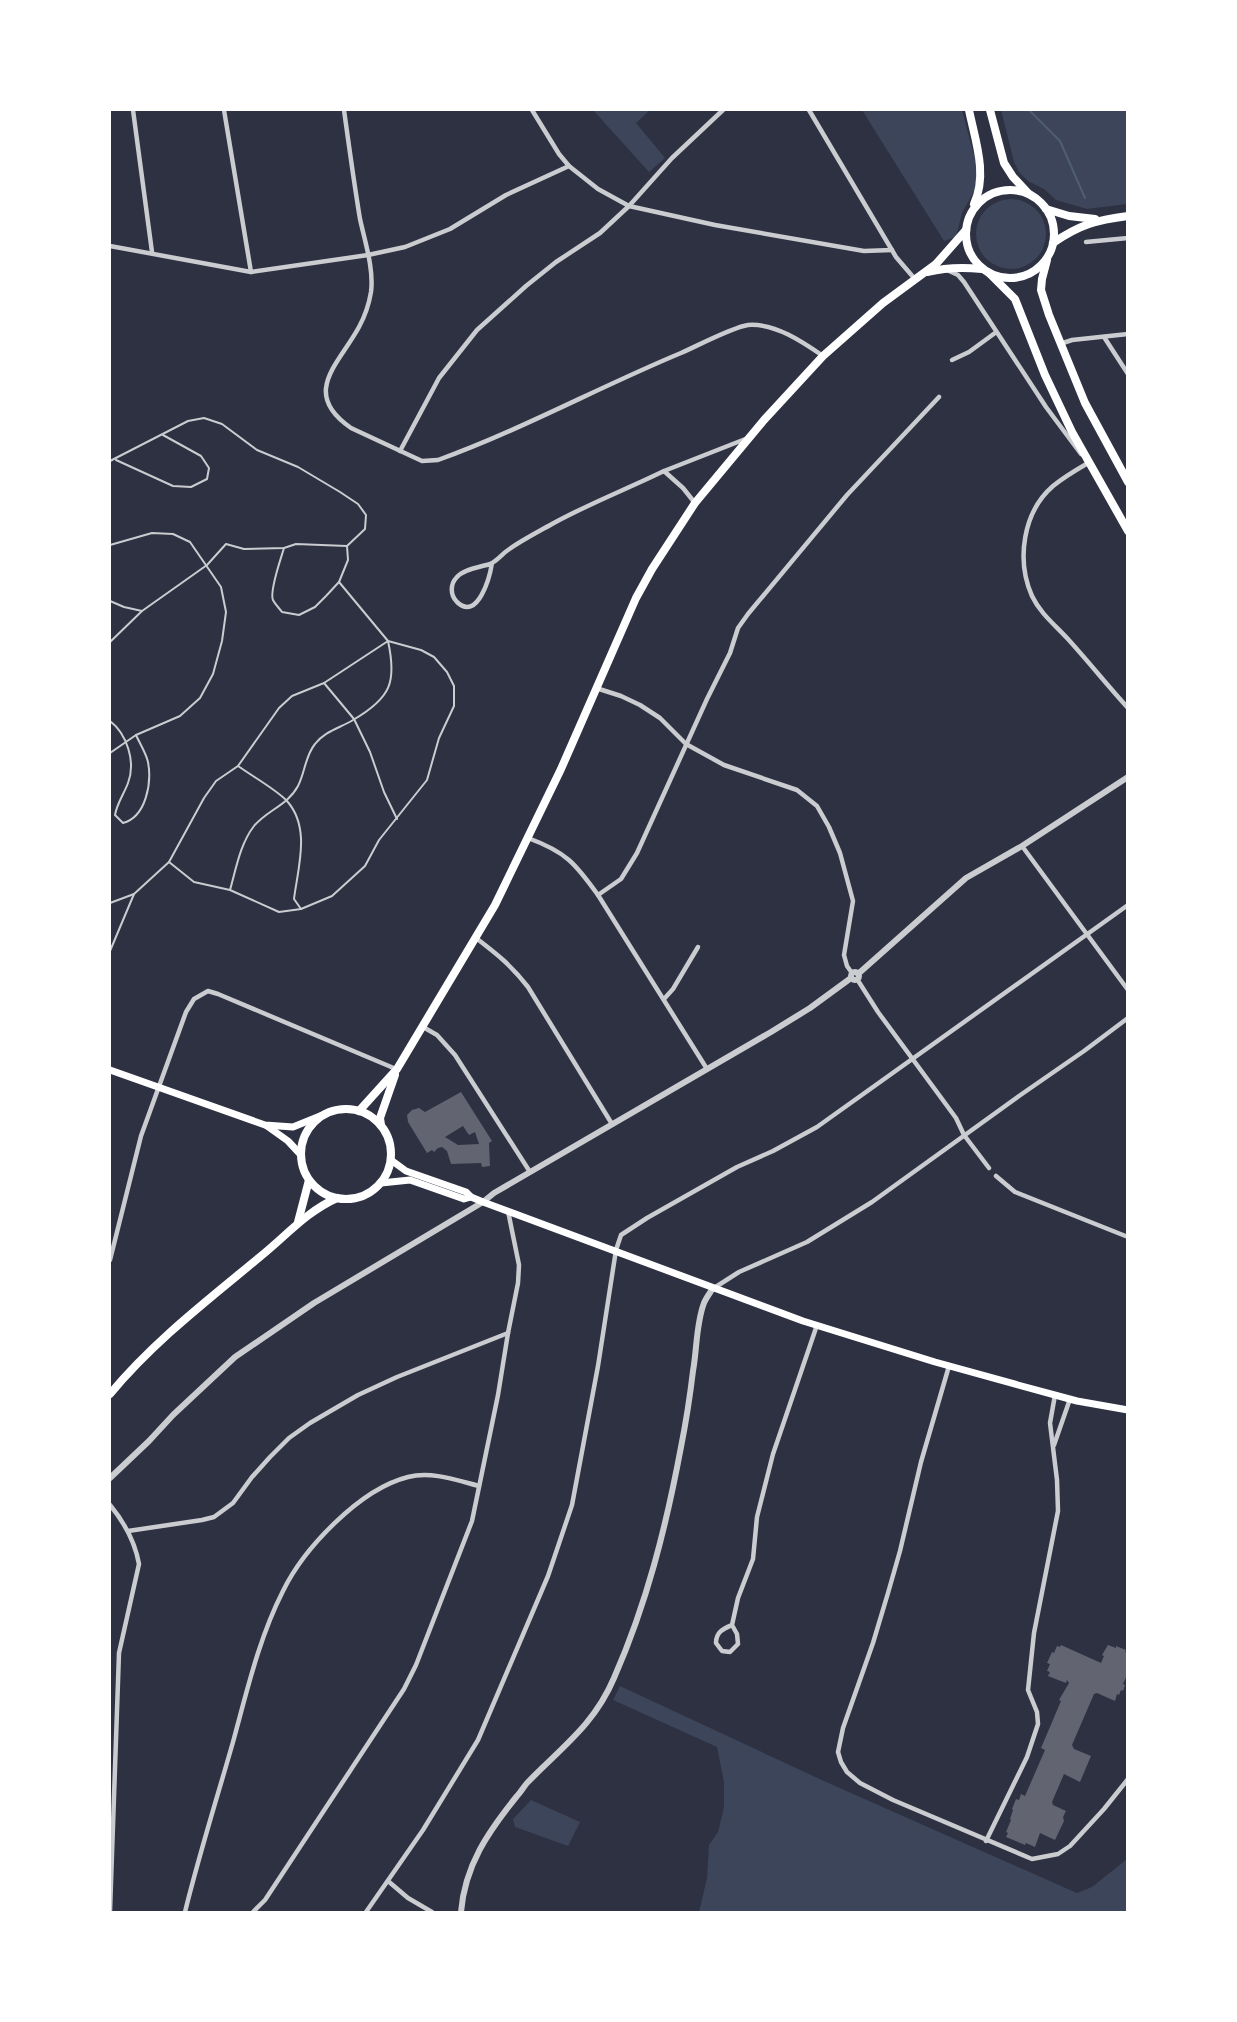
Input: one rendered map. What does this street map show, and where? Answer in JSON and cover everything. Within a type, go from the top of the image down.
[{"type":"main road","points":[[969,110],[981,176],[979,194],[966,230],[968,249],[975,262],[1015,298],[1052,390],[1088,463],[1128,531]]},
{"type":"main road","points":[[990,110],[1007,168],[1012,177],[1046,209],[1069,216],[1100,220]]},
{"type":"main road","points":[[970,214],[983,199],[997,192],[1017,190],[1031,196]]},
{"type":"main road","points":[[1046,209],[1053,225],[1053,243],[1041,290],[1060,344],[1089,411],[1128,482]]},
{"type":"main road","points":[[1053,243],[1078,227],[1100,220],[1128,216]]},
{"type":"main road","points":[[359,1111],[397,1069],[476,938],[528,838],[636,598],[669,542],[696,503],[748,438],[823,356],[871,313],[943,257],[966,230]]},
{"type":"main road","points":[[917,276],[941,268],[959,267],[985,271],[1003,278],[1022,277],[1036,271],[1048,257]]},
{"type":"main road","points":[[325,1114],[315,1121],[302,1142],[301,1155],[305,1172],[309,1180],[321,1192],[337,1198],[361,1197],[381,1183],[389,1168],[391,1148],[380,1118],[397,1069]]},
{"type":"main road","points":[[110,1070],[265,1125],[293,1127],[336,1110],[347,1109],[367,1114],[381,1125]]},
{"type":"main road","points":[[265,1125],[288,1141],[301,1155]]},
{"type":"main road","points":[[391,1160],[406,1171],[466,1192],[483,1202],[817,1325],[1055,1395],[1128,1410]]},
{"type":"main road","points":[[298,1222],[309,1180]]},
{"type":"main road","points":[[381,1183],[410,1180],[464,1199],[471,1197]]},
{"type":"main road","points":[[110,1394],[135,1365],[170,1331],[267,1251],[298,1222],[306,1219],[319,1206],[337,1198]]},
{"type":"street","points":[[133,110],[152,252]]},
{"type":"street","points":[[224,110],[251,272]]},
{"type":"street","points":[[344,110],[368,255],[371,290],[359,328],[328,376],[325,388],[332,411],[340,421],[351,428],[422,461],[438,460],[559,410],[649,366],[747,325],[771,328],[793,337],[823,356]]},
{"type":"street","points":[[532,110],[569,166],[598,189],[629,206],[715,225],[853,249],[892,250]]},
{"type":"street","points":[[400,451],[439,378],[477,330],[556,262],[600,233],[629,206],[672,158],[723,110]]},
{"type":"street","points":[[809,110],[892,250],[917,276]]},
{"type":"street","points":[[110,246],[251,272],[368,255],[405,247],[432,237],[466,220],[506,195],[569,166]]},
{"type":"street","points":[[1086,242],[1128,237]]},
{"type":"street","points":[[941,268],[958,275],[1046,407],[1088,463],[1058,482],[1040,501],[1024,535],[1024,563],[1033,596],[1044,614],[1128,708]]},
{"type":"street","points":[[952,360],[969,352],[995,333]]},
{"type":"street","points":[[1060,344],[1072,340],[1128,334]]},
{"type":"street","points":[[1104,337],[1128,375]]},
{"type":"street","points":[[598,895],[621,879],[637,853],[730,653],[738,628],[847,495],[939,397]]},
{"type":"street","points":[[492,563],[485,592],[475,604],[462,605],[455,600],[452,585],[461,573],[492,563],[509,549],[570,514],[664,471],[748,438]]},
{"type":"street","points":[[664,471],[696,503]]},
{"type":"street","points":[[596,688],[640,705],[660,718],[686,744],[724,765],[796,790],[817,806],[830,827],[840,853],[853,901],[844,955],[847,966],[989,1168]]},
{"type":"street","points":[[110,1478],[173,1415],[244,1351],[314,1303],[483,1202],[494,1193],[810,1008],[855,976],[966,878],[1022,846],[1128,777]]},
{"type":"street","points":[[528,838],[566,856],[578,867],[707,1069]]},
{"type":"street","points":[[1022,846],[1128,990]]},
{"type":"street","points":[[366,1912],[429,1821],[478,1740],[562,1539],[574,1495],[598,1366],[616,1250],[621,1235],[737,1167],[773,1151],[817,1126],[1128,905]]},
{"type":"street","points":[[476,938],[512,966],[528,987],[612,1124]]},
{"type":"street","points":[[664,999],[673,989],[698,947]]},
{"type":"street","points":[[110,1260],[138,1147],[186,1012],[194,999],[208,992],[218,994],[397,1069]]},
{"type":"street","points":[[461,1912],[463,1891],[471,1866],[483,1842],[528,1781],[577,1736],[592,1718],[614,1680],[630,1641],[663,1536],[681,1445],[699,1325],[704,1303],[713,1288],[739,1272],[807,1242],[839,1224],[1128,1018]]},
{"type":"street","points":[[423,1027],[437,1035],[456,1054],[530,1172]]},
{"type":"street","points":[[996,1176],[1015,1192],[1128,1237]]},
{"type":"street","points":[[253,1912],[265,1900],[404,1689],[416,1665],[460,1554],[472,1521],[518,1283],[519,1265],[508,1211]]},
{"type":"street","points":[[732,1625],[717,1634],[716,1642],[722,1651],[730,1652],[738,1644],[737,1634],[732,1625],[738,1598],[753,1559],[757,1517],[773,1454],[817,1325]]},
{"type":"street","points":[[128,1531],[202,1520],[214,1516],[233,1503],[252,1477],[276,1451],[310,1423],[358,1395],[508,1332]]},
{"type":"street","points":[[949,1365],[921,1462],[900,1551],[873,1643],[843,1728],[838,1752],[841,1762],[847,1772],[860,1783],[893,1800],[1032,1859],[1060,1852],[1070,1846],[1088,1828],[1128,1779]]},
{"type":"street","points":[[986,1841],[1027,1756],[1038,1724],[1037,1712],[1028,1690],[1034,1633],[1058,1511],[1057,1480],[1050,1423],[1055,1395]]},
{"type":"street","points":[[1053,1447],[1070,1399]]},
{"type":"street","points":[[185,1912],[258,1654],[283,1589],[302,1561],[343,1514],[373,1492],[391,1484],[408,1477],[432,1475],[479,1486]]},
{"type":"street","points":[[110,1505],[128,1531],[136,1549],[139,1564],[119,1653],[110,1912]]},
{"type":"street","points":[[388,1881],[408,1898],[432,1912]]},
{"type":"lane","points":[[110,461],[188,421],[204,418],[222,424],[257,450],[298,467],[315,477],[358,504],[366,515],[365,528],[347,546],[296,544],[284,548],[244,549],[226,544],[207,565],[142,611],[110,642]]},
{"type":"lane","points":[[115,460],[173,486],[191,487],[207,479],[209,468],[201,456],[163,435]]},
{"type":"lane","points":[[110,546],[152,533],[173,534],[190,542],[221,587],[226,612],[222,641],[213,674],[200,698],[180,716],[136,735],[110,753]]},
{"type":"lane","points":[[284,548],[278,575],[272,588],[272,599],[282,612],[299,615],[315,607],[339,582],[348,560],[347,546]]},
{"type":"lane","points":[[230,890],[241,849],[254,825],[287,801],[298,786],[314,745],[328,732],[354,719],[381,698],[390,685],[393,666],[388,641],[339,582]]},
{"type":"lane","points":[[110,601],[142,611]]},
{"type":"lane","points":[[110,903],[134,894],[169,862],[204,798],[216,781],[238,766],[279,708],[292,696],[324,683],[388,641],[421,650],[434,657],[447,672],[454,686],[454,706],[439,738],[427,780],[379,840],[365,866],[332,896],[301,909],[279,912],[230,890],[194,882],[169,862]]},
{"type":"lane","points":[[324,683],[354,719],[397,819]]},
{"type":"lane","points":[[110,721],[120,731],[130,751],[129,781],[116,807],[115,815],[123,823],[137,816],[142,806],[149,777],[147,760],[136,735]]},
{"type":"lane","points":[[238,766],[287,801],[298,819],[302,840],[294,899],[301,909]]},
{"type":"lane","points":[[110,951],[134,894]]},
{"type":"shaded area","points":[[593,110],[650,110],[636,123],[665,158],[649,172]]},
{"type":"shaded area","points":[[862,110],[962,110],[978,171],[977,186],[962,213],[956,237],[944,241]]},
{"type":"shaded area","points":[[1001,110],[1127,110],[1127,204],[1087,209],[1056,200],[1044,189],[1028,181],[1019,172],[1014,162]]},
{"type":"shaded area","points":[[1011,199],[1030,205],[1040,215],[1046,234],[1040,253],[1030,263],[1011,269],[992,263],[982,253],[976,234],[982,215],[992,205]]},
{"type":"shaded area","points":[[620,1686],[824,1781],[1077,1893],[1092,1887],[1127,1859],[1127,1912],[699,1912],[707,1878],[709,1845],[718,1832],[724,1807],[724,1782],[717,1747],[613,1700]]},
{"type":"shaded area","points":[[531,1800],[580,1822],[568,1846],[515,1827],[513,1819]]},
{"type":"building","points":[[461,1092],[492,1141],[489,1143],[490,1166],[482,1167],[481,1163],[451,1164],[447,1151],[442,1147],[427,1153],[408,1122],[407,1115],[419,1108],[425,1112]],"holes":[[[463,1126],[469,1135],[475,1132],[479,1144],[458,1145],[445,1137]]]},
{"type":"building","points":[[1061,1645],[1101,1663],[1104,1656],[1102,1655],[1108,1645],[1126,1650],[1128,1673],[1123,1684],[1125,1685],[1123,1691],[1117,1694],[1115,1701],[1097,1693],[1094,1694],[1072,1745],[1074,1749],[1091,1756],[1080,1782],[1064,1774],[1052,1802],[1053,1805],[1066,1811],[1064,1821],[1055,1840],[1040,1833],[1035,1847],[1006,1837],[1008,1833],[1006,1832],[1016,1799],[1019,1800],[1021,1794],[1025,1796],[1045,1750],[1041,1748],[1061,1701],[1059,1700],[1069,1683],[1067,1680],[1066,1683],[1048,1676],[1050,1672],[1047,1671],[1050,1664],[1047,1663],[1052,1652],[1054,1653],[1057,1646]]},
{"type":"waterway","points":[[1029,110],[1060,141],[1085,198]]}]
